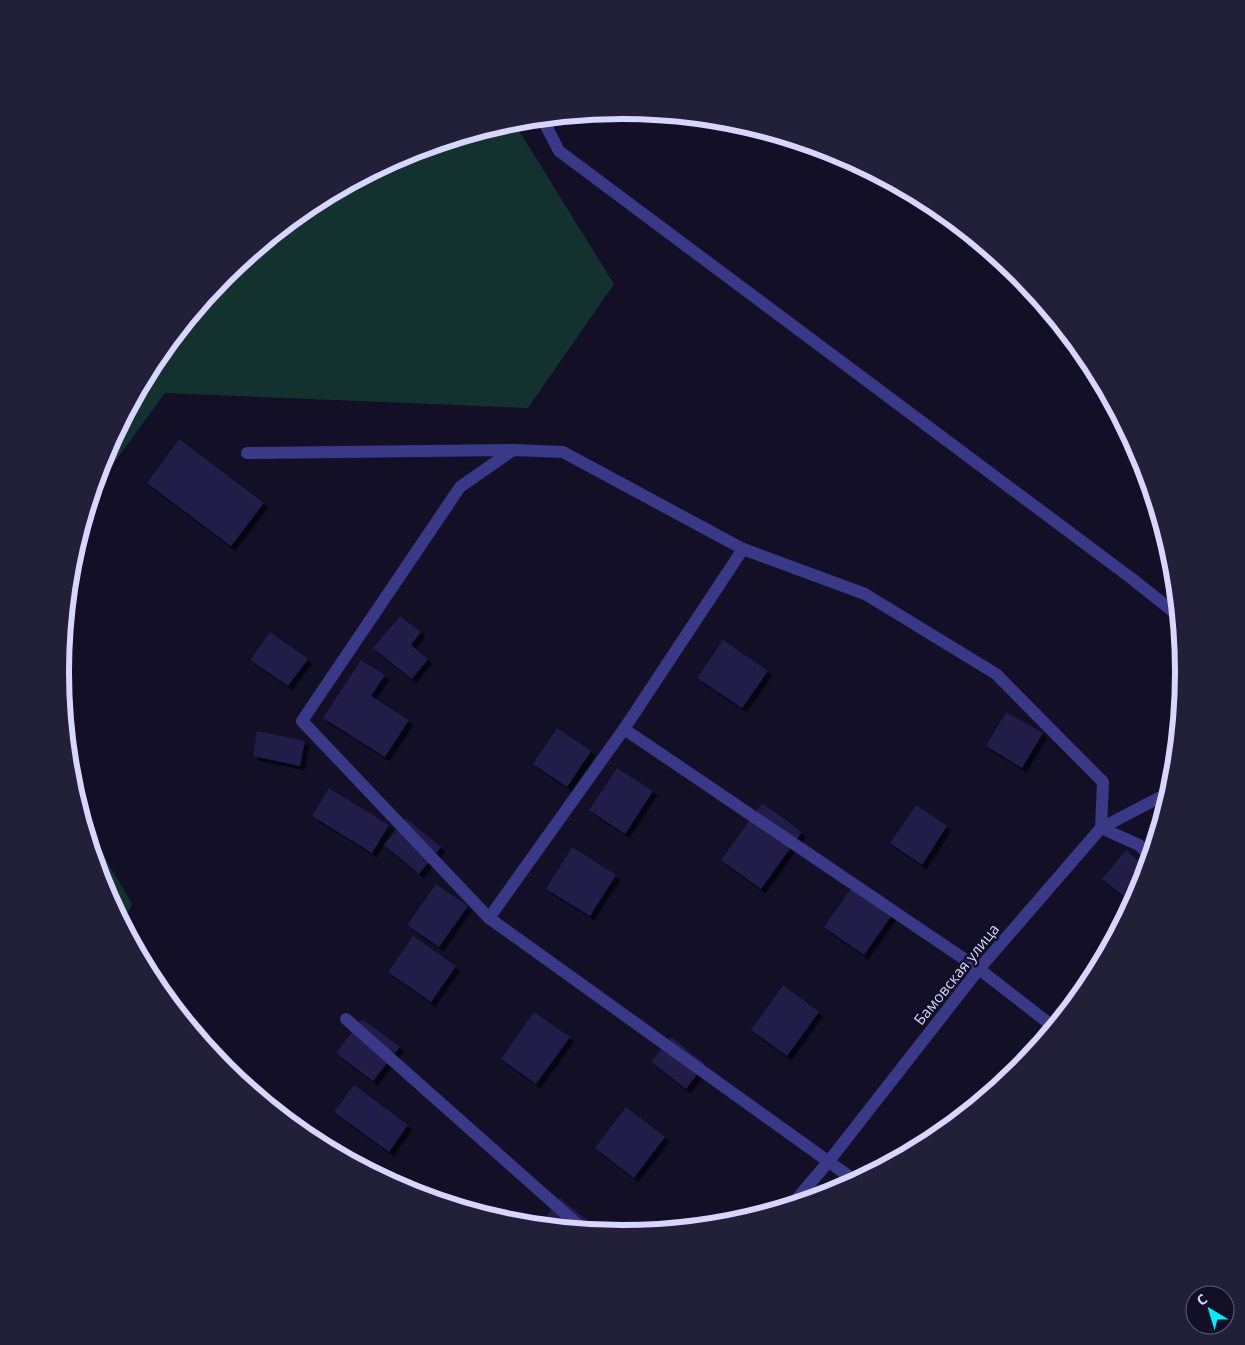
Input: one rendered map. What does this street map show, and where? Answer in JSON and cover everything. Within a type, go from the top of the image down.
[{"type":"street","points":[[545,124],[558,151],[1131,578],[1173,611]]},
{"type":"street","points":[[247,453],[514,450],[563,452],[743,549],[865,594],[996,674],[1103,782],[1101,828],[1139,845],[1146,853]]},
{"type":"street","points":[[514,450],[460,487],[302,721],[489,918],[850,1177]]},
{"type":"street","points":[[489,918],[624,729],[743,549]]},
{"type":"street","points":[[624,729],[979,969],[1050,1024]]},
{"type":"street","name":"Бамовская улица","points":[[798,1198],[829,1161],[979,969],[1101,828],[1162,796]]},
{"type":"street","points":[[346,1019],[577,1224]]},
{"type":"green space","points":[[518,128],[614,284],[528,408],[165,393],[106,474],[126,428],[162,365],[206,307],[257,256],[315,212],[378,176],[445,148],[514,129]]},
{"type":"green space","points":[[96,842],[132,904],[126,916],[111,884]]},
{"type":"building","points":[[179,439],[264,503],[231,546],[147,483]]},
{"type":"building","points":[[400,616],[421,632],[411,645],[428,659],[412,679],[373,648]]},
{"type":"building","points":[[270,632],[308,659],[288,686],[250,660]]},
{"type":"building","points":[[723,640],[768,671],[742,708],[697,678]]},
{"type":"building","points":[[361,660],[385,675],[371,696],[409,720],[385,757],[323,718]]},
{"type":"building","points":[[1006,712],[1043,733],[1022,768],[986,746]]},
{"type":"building","points":[[557,728],[591,751],[567,787],[533,764]]},
{"type":"building","points":[[257,731],[305,741],[300,766],[253,756]]},
{"type":"building","points":[[617,768],[653,791],[625,834],[589,810]]},
{"type":"building","points":[[329,788],[389,825],[372,853],[312,816]]},
{"type":"building","points":[[762,803],[802,832],[761,889],[721,860]]},
{"type":"building","points":[[916,805],[947,826],[922,865],[890,843]]},
{"type":"building","points":[[406,818],[441,847],[419,874],[384,845]]},
{"type":"building","points":[[572,847],[616,875],[590,916],[546,889]]},
{"type":"building","points":[[1126,850],[1142,864],[1132,889],[1125,897],[1102,879]]},
{"type":"building","points":[[857,880],[897,908],[864,955],[824,927]]},
{"type":"building","points":[[436,884],[468,906],[439,947],[407,925]]},
{"type":"building","points":[[413,936],[456,966],[431,1002],[388,972]]},
{"type":"building","points":[[783,985],[819,1012],[787,1056],[751,1030]]},
{"type":"building","points":[[534,1012],[570,1037],[536,1084],[501,1059]]},
{"type":"building","points":[[362,1019],[400,1047],[373,1081],[336,1053]]},
{"type":"building","points":[[671,1037],[705,1064],[686,1089],[651,1062]]},
{"type":"building","points":[[354,1085],[408,1125],[389,1152],[334,1112]]},
{"type":"building","points":[[626,1107],[665,1137],[634,1178],[595,1148]]},
{"type":"building","points":[[560,1198],[592,1224],[586,1225],[542,1221]]}]
